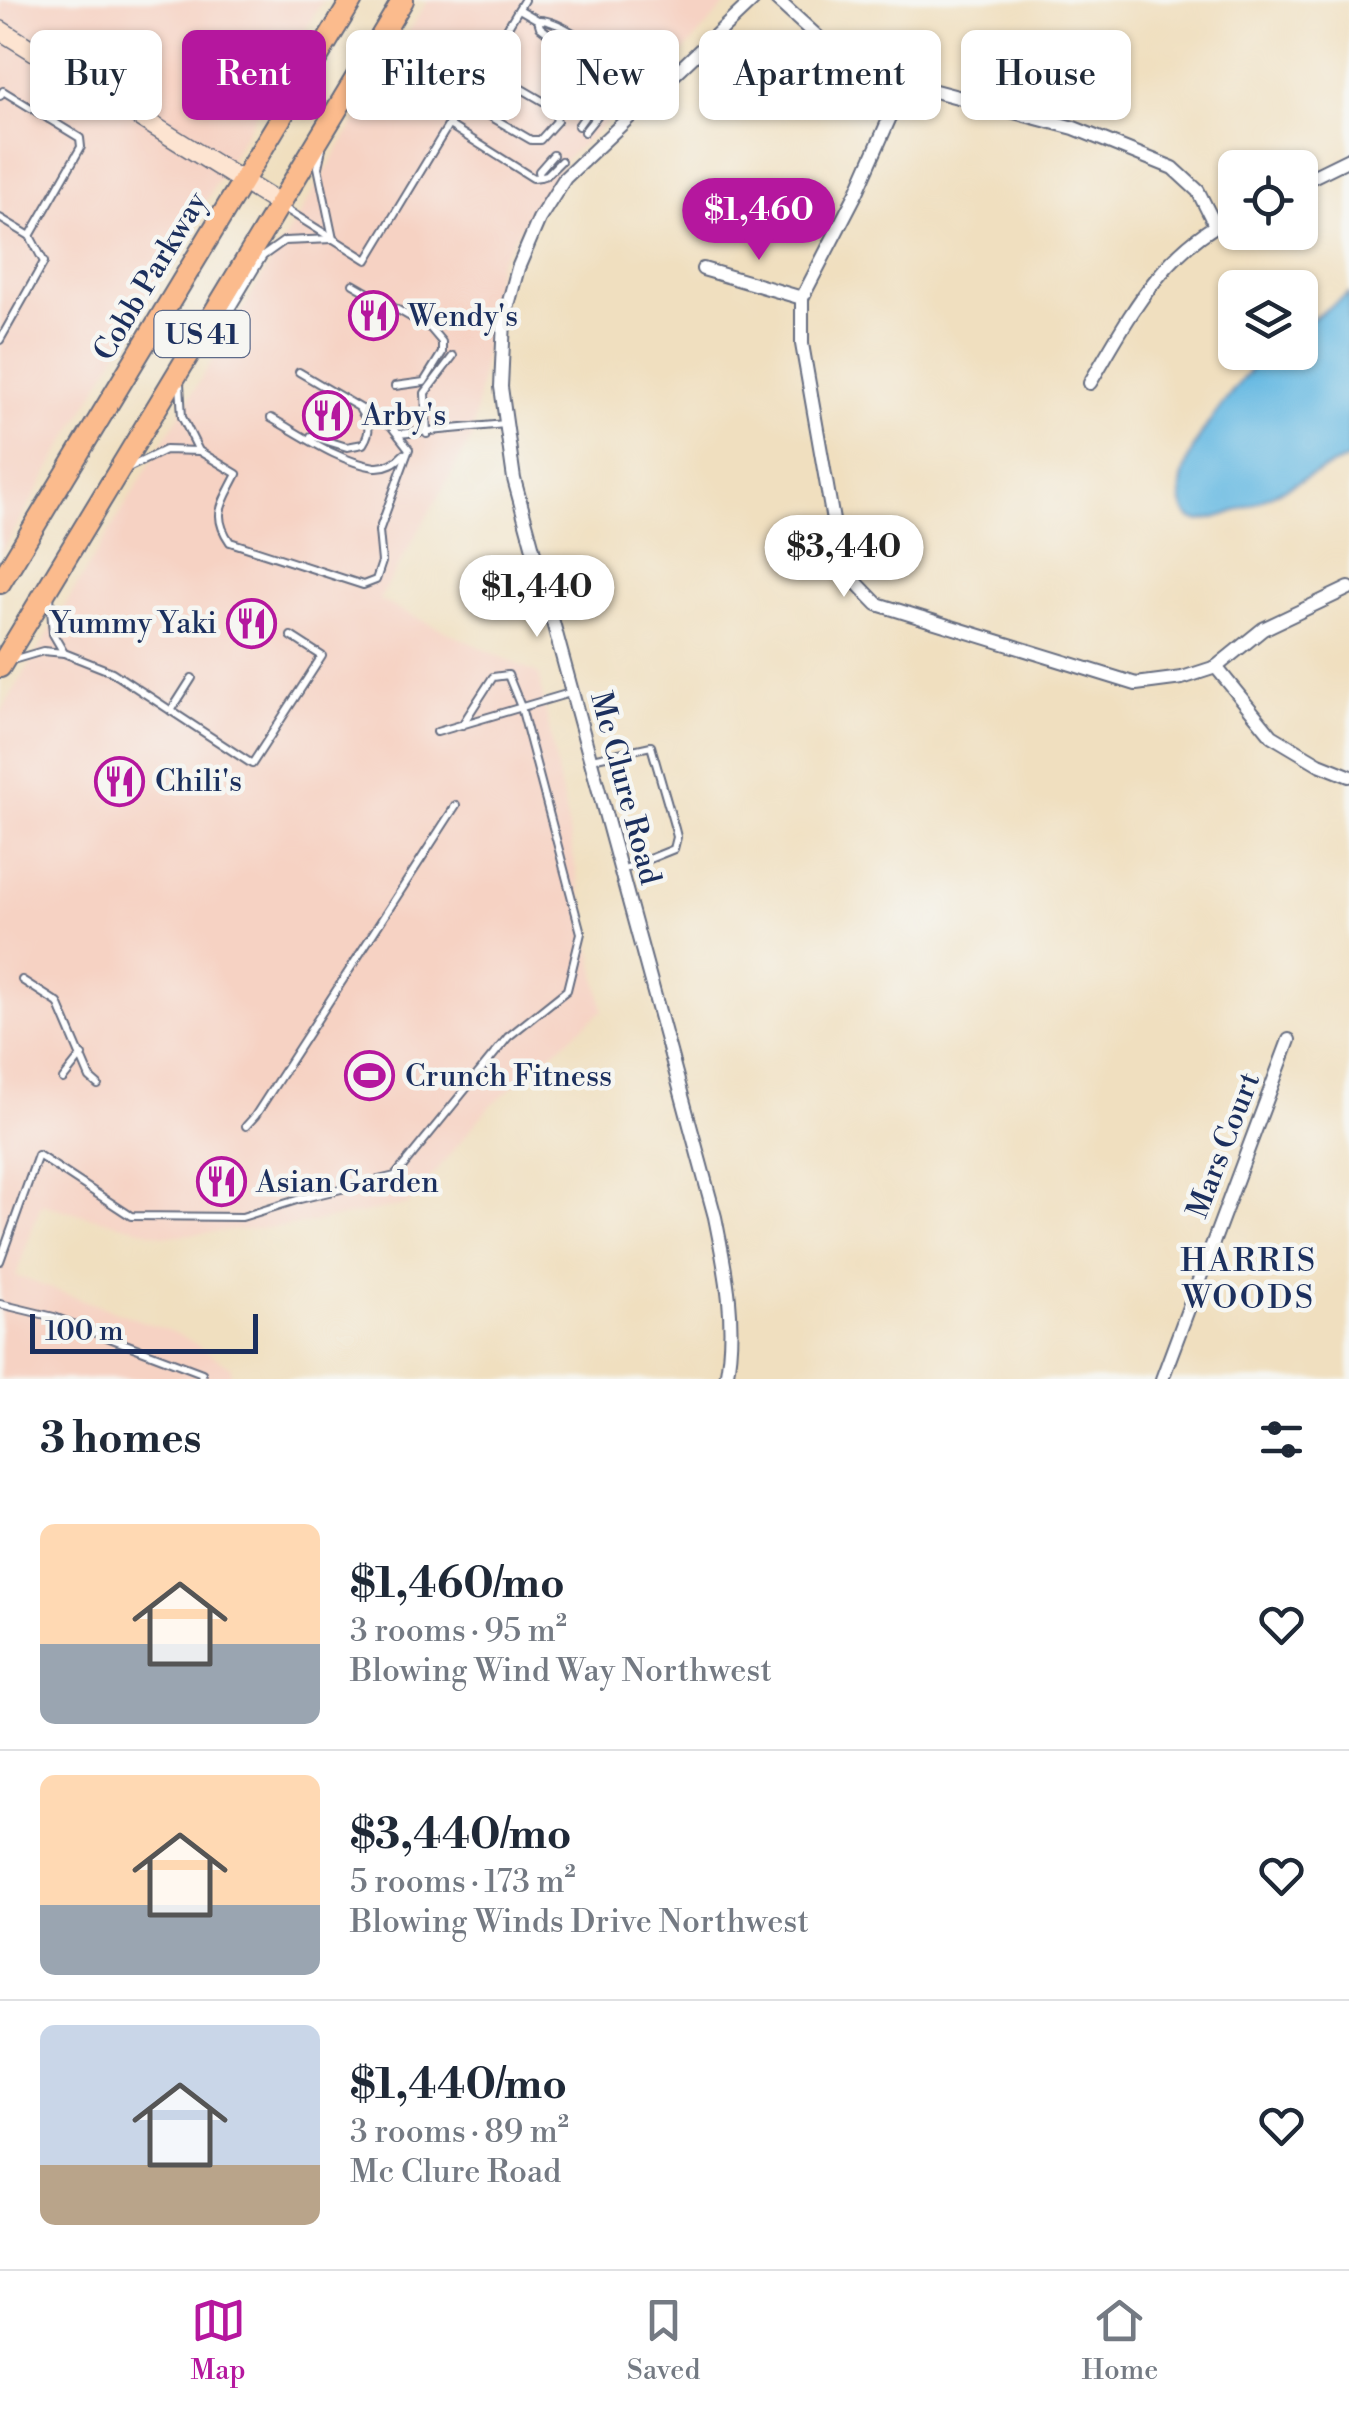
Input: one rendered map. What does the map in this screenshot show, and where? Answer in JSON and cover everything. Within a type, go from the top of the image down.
[{"type":"main road","name":"Cobb Parkway","points":[[0,584],[16,550],[352,0]]},
{"type":"main road","name":"US 41","points":[[1,665],[403,0]]},
{"type":"street","name":"Mc Clure Road","points":[[726,1379],[732,1348],[730,1290],[715,1217],[514,480],[501,387],[504,320],[518,268],[540,219],[565,178],[753,0]]},
{"type":"street","points":[[777,0],[810,30]]},
{"type":"street","points":[[0,30],[30,49]]},
{"type":"street","points":[[941,93],[1074,128],[1173,168],[1198,191],[1215,224]]},
{"type":"street","points":[[145,120],[279,204]]},
{"type":"street","points":[[888,120],[857,192],[802,298],[802,344],[838,549],[852,577],[877,604],[1136,684],[1182,678],[1216,667],[1262,628],[1349,588]]},
{"type":"street","points":[[1318,174],[1349,159]]},
{"type":"street","points":[[1090,383],[1141,295],[1169,261],[1218,223]]},
{"type":"street","points":[[703,269],[802,298]]},
{"type":"street","points":[[1216,667],[1272,736],[1319,764],[1349,776]]},
{"type":"street","name":"Mars Court","points":[[1162,1379],[1289,1040]]},
{"type":"lane","points":[[506,30],[524,0]]},
{"type":"lane","points":[[519,9],[566,30]]},
{"type":"lane","points":[[538,20],[544,30]]},
{"type":"lane","points":[[497,120],[531,140],[540,140],[556,120],[553,107],[521,88]]},
{"type":"lane","points":[[1,93],[30,109]]},
{"type":"lane","points":[[30,236],[81,147],[80,138],[51,120]]},
{"type":"lane","points":[[279,204],[368,260],[452,120]]},
{"type":"lane","points":[[328,124],[318,167],[333,239]]},
{"type":"lane","points":[[449,125],[523,174],[540,178],[561,161]]},
{"type":"lane","points":[[540,178],[539,171],[553,155]]},
{"type":"lane","points":[[0,218],[30,236],[44,262],[0,340]]},
{"type":"lane","points":[[195,344],[209,346],[263,256],[284,241],[333,239]]},
{"type":"lane","points":[[353,284],[430,330],[442,342],[442,352],[424,382],[395,386]]},
{"type":"lane","points":[[427,434],[425,394],[453,356]]},
{"type":"lane","points":[[178,372],[182,417],[199,452]]},
{"type":"lane","points":[[299,372],[390,426],[408,449]]},
{"type":"lane","points":[[300,434],[347,448],[363,444],[370,433],[369,422],[357,407]]},
{"type":"lane","points":[[270,418],[338,454],[378,468],[397,462],[408,449]]},
{"type":"lane","points":[[397,434],[506,424]]},
{"type":"lane","points":[[118,473],[165,450],[199,452],[237,474],[219,512],[219,526],[230,542],[362,585],[376,580],[380,573],[378,531],[408,449]]},
{"type":"lane","points":[[49,586],[52,634],[64,653]]},
{"type":"lane","points":[[1,665],[43,651],[64,653],[112,672],[252,764],[322,656],[291,636]]},
{"type":"lane","points":[[0,1260],[38,1155],[131,1216],[242,1217],[300,1198],[395,1176],[508,1038],[567,990],[580,934],[522,707],[508,675],[493,677],[462,725]]},
{"type":"lane","points":[[171,711],[192,678]]},
{"type":"lane","points":[[437,732],[573,692]]},
{"type":"lane","points":[[592,759],[652,746],[675,829],[674,850],[622,870]]},
{"type":"lane","points":[[246,1126],[456,805]]},
{"type":"lane","points":[[22,980],[58,1004],[90,1078],[98,1085]]},
{"type":"lane","points":[[63,1079],[82,1054]]},
{"type":"lane","points":[[0,1304],[54,1317],[202,1373],[201,1379]]},
{"type":"shaded area","points":[[0,0],[323,0],[306,30],[182,30],[182,120],[253,120],[0,555]]},
{"type":"shaded area","points":[[428,0],[730,0],[699,30],[679,57],[679,30],[541,30],[541,120],[609,120],[565,160],[498,263],[472,438],[379,600],[539,675],[603,1010],[489,1107],[408,1205],[292,1226],[166,1236],[41,1204],[16,1276],[181,1335],[231,1367],[230,1379],[0,1379],[0,714],[356,120],[521,120],[521,30],[410,30]]},
{"type":"water","points":[[1349,294],[1349,459],[1241,509],[1203,521],[1190,518],[1181,494],[1184,473],[1206,428],[1251,370],[1318,370],[1318,315]]},
{"type":"place","name":"Wendy's","points":[[373,316]]},
{"type":"place","name":"Arby's","points":[[327,415]]},
{"type":"place","name":"Yummy Yaki","points":[[252,623]]},
{"type":"place","name":"Chili's","points":[[120,781]]},
{"type":"place","name":"Crunch Fitness","points":[[370,1076]]},
{"type":"place","name":"Asian Garden","points":[[221,1182]]},
{"type":"district","name":"HARRIS WOODS","points":[[1249,1278]]}]
